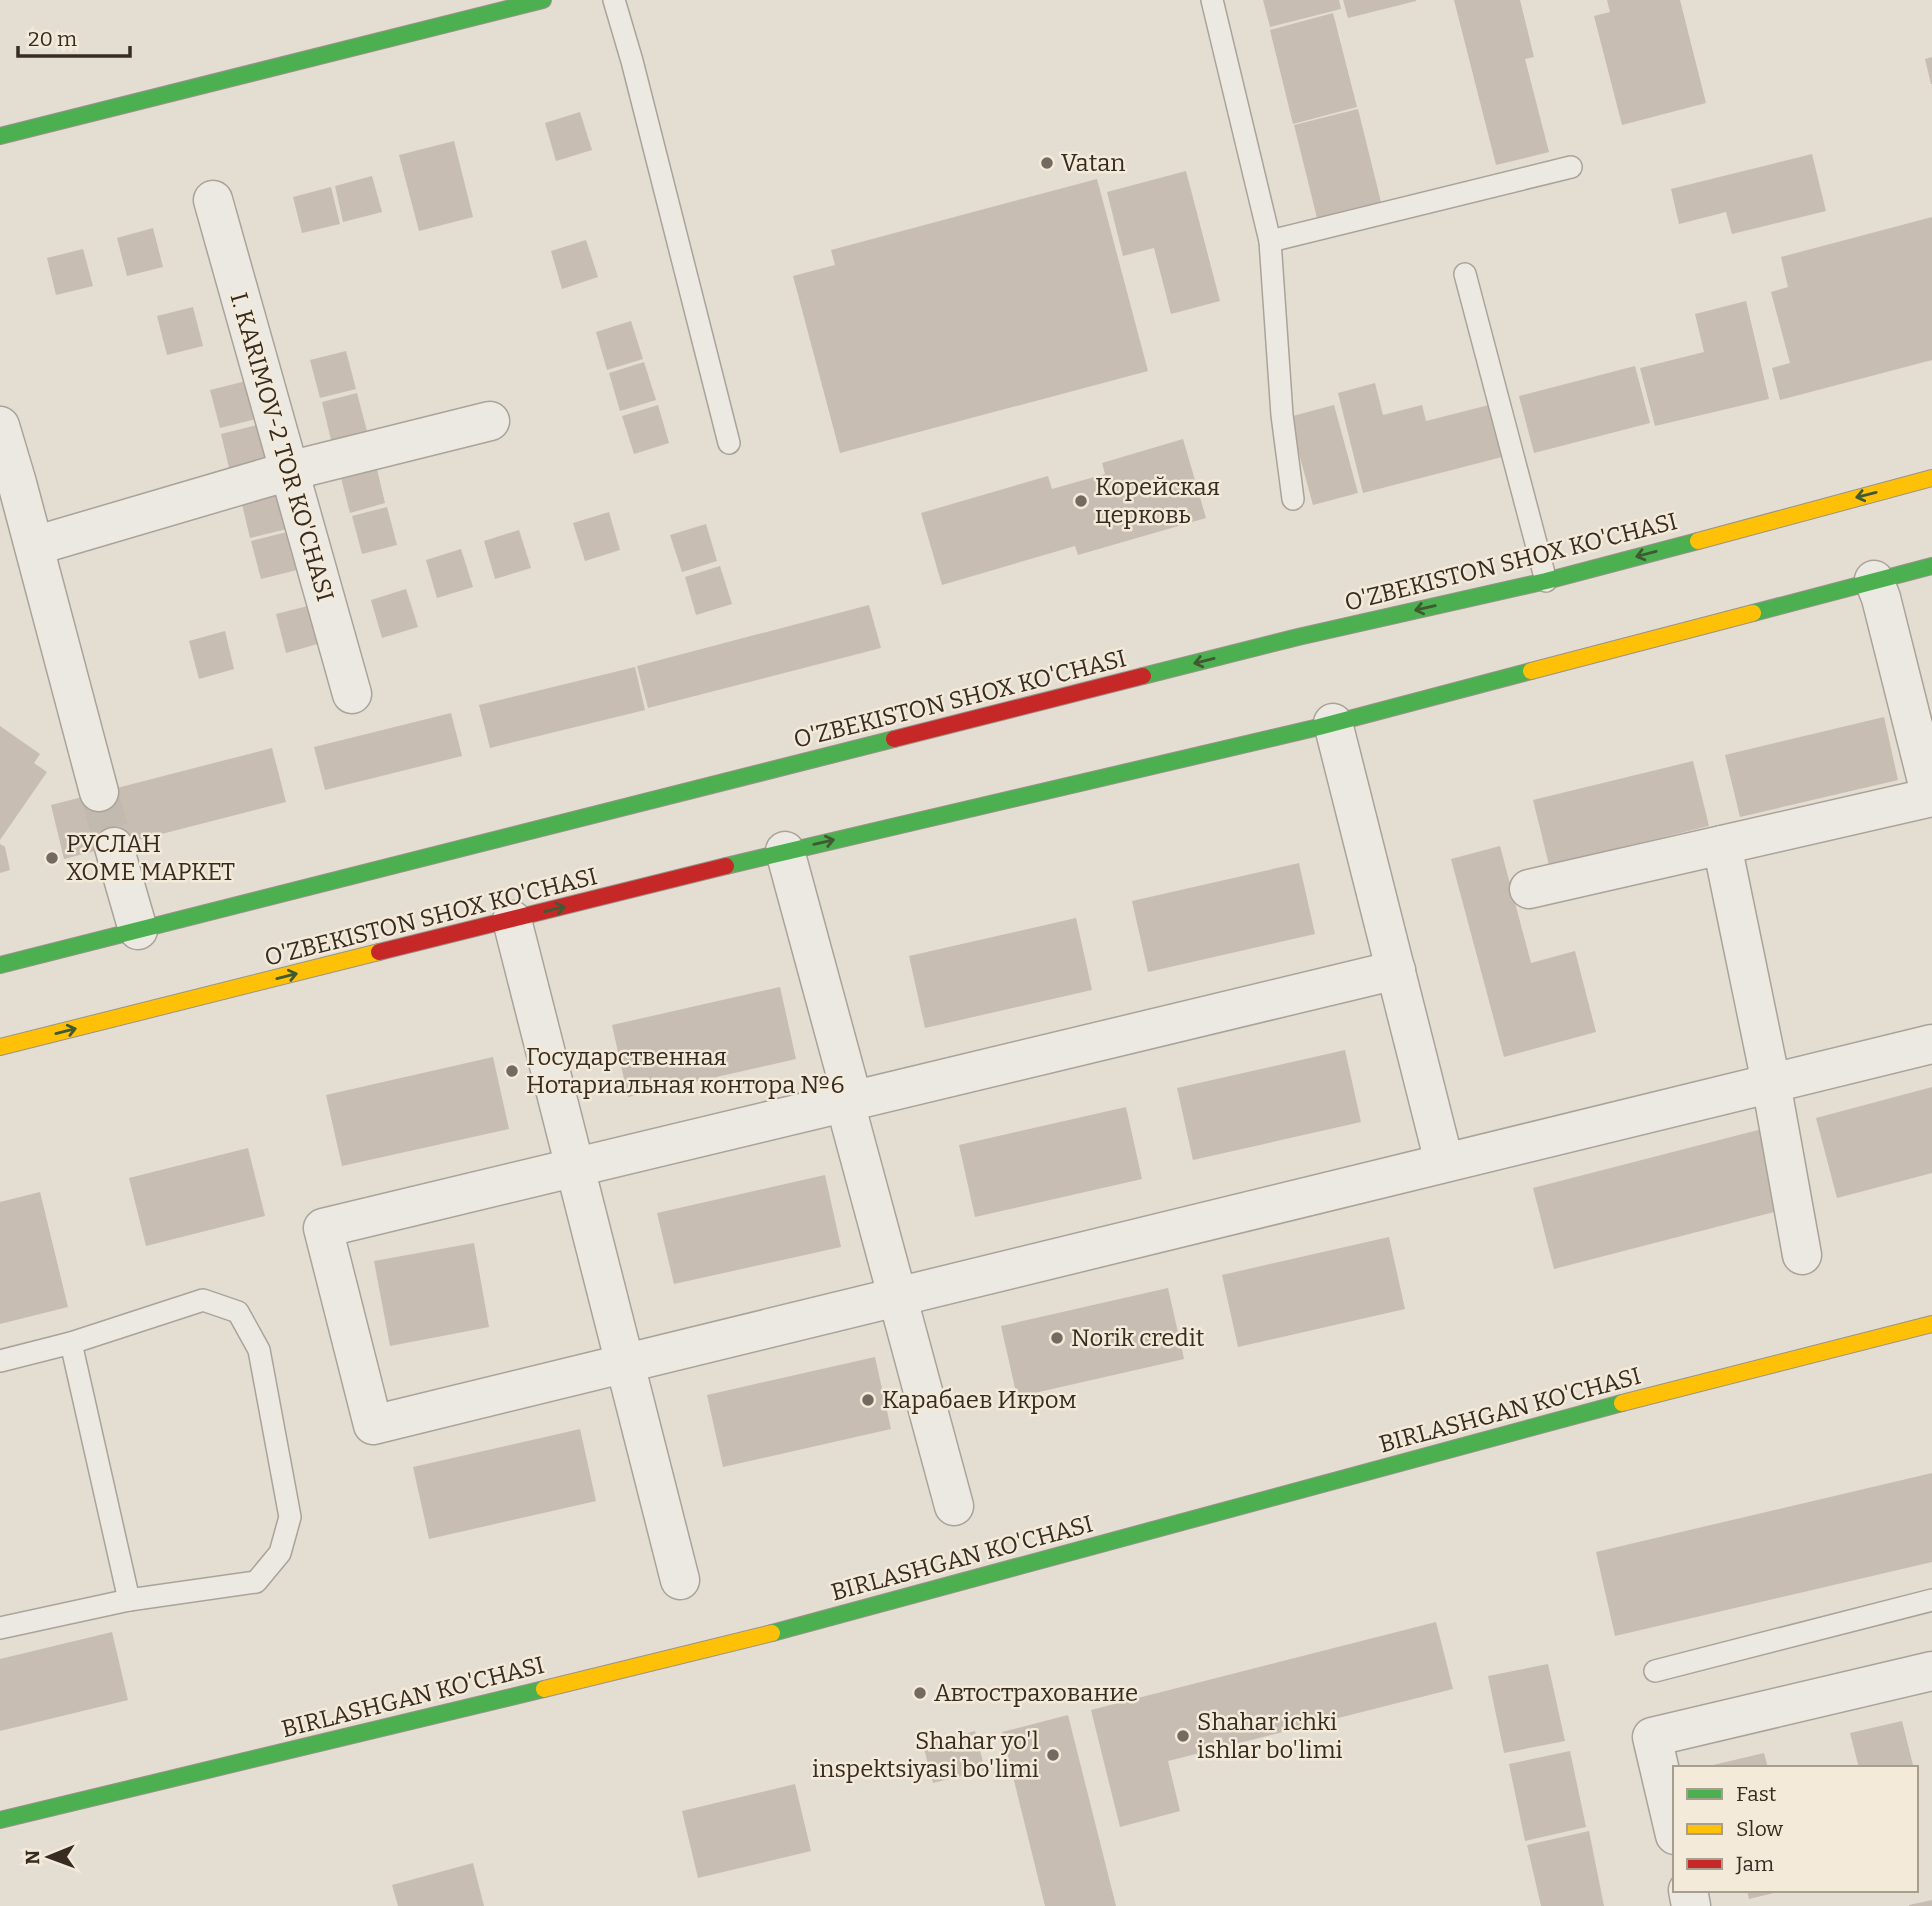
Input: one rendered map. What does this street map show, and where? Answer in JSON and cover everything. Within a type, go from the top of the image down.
[{"type":"main road","points":[[0,136],[543,0]]},
{"type":"main road","name":"O'ZBEKISTON SHOX KO'CHASI","points":[[0,965],[1298,637],[1546,581],[1932,478]]},
{"type":"main road","name":"O'ZBEKISTON SHOX KO'CHASI","points":[[0,1047],[785,851],[1333,723],[1932,566]]},
{"type":"main road","name":"BIRLASHGAN KO'CHASI","points":[[0,1820],[746,1640],[1554,1421],[1932,1324]]},
{"type":"street","name":"I. KARIMOV-2 TOR KO'CHASI","points":[[212,200],[352,694]]},
{"type":"street","points":[[34,546],[289,471],[490,421]]},
{"type":"street","points":[[0,426],[9,485],[34,546],[99,792]]},
{"type":"street","points":[[1529,889],[1931,797],[1874,580]]},
{"type":"street","points":[[1333,723],[1444,1162]]},
{"type":"street","points":[[1722,845],[1771,1083],[1802,1255]]},
{"type":"street","points":[[114,847],[138,930]]},
{"type":"street","points":[[785,851],[897,1297],[954,1506]]},
{"type":"street","points":[[512,920],[680,1580]]},
{"type":"street","points":[[1396,970],[323,1228],[373,1425],[1932,1044]]},
{"type":"street","points":[[1673,1826],[1652,1737],[1932,1671]]},
{"type":"lane","points":[[614,0],[729,443]]},
{"type":"lane","points":[[1212,0],[1270,241],[1282,415],[1293,499]]},
{"type":"lane","points":[[1270,241],[1572,167]]},
{"type":"lane","points":[[1465,274],[1546,581]]},
{"type":"lane","points":[[0,1361],[71,1343],[203,1300],[237,1312],[259,1350],[290,1517],[280,1553],[256,1582],[130,1600],[0,1628]]},
{"type":"lane","points":[[71,1343],[130,1600]]},
{"type":"lane","points":[[1655,1671],[1932,1600]]},
{"type":"building","points":[[1263,0],[1339,0],[1341,9],[1270,27]]},
{"type":"building","points":[[1343,0],[1416,0],[1416,1],[1348,18]]},
{"type":"building","points":[[1454,0],[1520,0],[1534,57],[1525,59],[1549,152],[1496,165]]},
{"type":"building","points":[[1607,0],[1680,0],[1706,103],[1622,125],[1594,16],[1610,12]]},
{"type":"building","points":[[1333,13],[1357,107],[1293,124],[1270,30]]},
{"type":"building","points":[[1932,57],[1932,84],[1931,84],[1925,59]]},
{"type":"building","points":[[1358,109],[1381,202],[1317,218],[1294,125]]},
{"type":"building","points":[[580,112],[592,150],[556,161],[545,123]]},
{"type":"building","points":[[454,141],[473,217],[419,231],[399,155]]},
{"type":"building","points":[[1812,154],[1826,211],[1732,234],[1726,212],[1679,224],[1671,189]]},
{"type":"building","points":[[1186,171],[1220,301],[1171,314],[1154,248],[1123,256],[1107,192]]},
{"type":"building","points":[[372,176],[382,212],[343,222],[335,186]]},
{"type":"building","points":[[1097,179],[1148,371],[840,453],[793,276],[835,265],[831,250]]},
{"type":"building","points":[[331,187],[340,224],[302,233],[293,197]]},
{"type":"building","points":[[1932,217],[1932,360],[1780,400],[1772,368],[1790,363],[1771,292],[1788,287],[1781,257]]},
{"type":"building","points":[[153,228],[163,267],[127,276],[117,238]]},
{"type":"building","points":[[586,240],[598,277],[562,289],[551,251]]},
{"type":"building","points":[[83,249],[93,286],[56,295],[47,258]]},
{"type":"building","points":[[1746,301],[1769,399],[1655,426],[1640,368],[1704,352],[1695,314]]},
{"type":"building","points":[[193,307],[203,346],[167,355],[157,316]]},
{"type":"building","points":[[631,321],[643,359],[607,370],[596,332]]},
{"type":"building","points":[[346,351],[356,389],[320,398],[310,360]]},
{"type":"building","points":[[644,362],[656,400],[620,411],[609,373]]},
{"type":"building","points":[[1635,366],[1650,423],[1534,453],[1519,396]]},
{"type":"building","points":[[246,381],[256,419],[220,428],[210,390]]},
{"type":"building","points":[[1375,383],[1383,415],[1422,405],[1426,421],[1489,405],[1502,457],[1363,493],[1338,393]]},
{"type":"building","points":[[357,393],[367,431],[331,440],[322,402]]},
{"type":"building","points":[[658,405],[669,443],[634,454],[622,416]]},
{"type":"building","points":[[1334,405],[1358,493],[1313,505],[1289,417]]},
{"type":"building","points":[[257,425],[266,463],[230,472],[221,434]]},
{"type":"building","name":"Корейская церковь","points":[[1183,439],[1206,518],[1078,555],[1075,546],[942,585],[921,513],[1048,476],[1052,489],[1105,474],[1102,463]]},
{"type":"building","points":[[376,465],[385,503],[350,513],[340,474]]},
{"type":"building","points":[[277,491],[287,529],[250,538],[241,500]]},
{"type":"building","points":[[387,507],[397,545],[362,554],[352,516]]},
{"type":"building","points":[[609,512],[620,550],[585,561],[573,523]]},
{"type":"building","points":[[706,524],[717,561],[682,572],[670,535]]},
{"type":"building","points":[[519,530],[531,568],[495,579],[484,541]]},
{"type":"building","points":[[287,532],[297,570],[261,579],[251,541]]},
{"type":"building","points":[[461,549],[473,587],[437,598],[426,560]]},
{"type":"building","points":[[720,566],[732,604],[696,615],[685,577]]},
{"type":"building","points":[[406,589],[418,627],[382,638],[371,600]]},
{"type":"building","points":[[312,605],[321,643],[286,653],[276,614]]},
{"type":"building","points":[[869,605],[881,648],[648,708],[637,666]]},
{"type":"building","points":[[225,631],[234,669],[199,679],[189,641]]},
{"type":"building","points":[[635,667],[645,710],[490,748],[479,705]]},
{"type":"building","points":[[451,713],[462,756],[325,790],[314,747]]},
{"type":"building","points":[[1884,717],[1898,780],[1740,817],[1725,755]]},
{"type":"building","points":[[0,726],[40,754],[34,763],[47,772],[0,840]]},
{"type":"building","points":[[272,748],[286,802],[64,859],[51,805]]},
{"type":"building","points":[[1693,761],[1709,826],[1549,865],[1533,800]]},
{"type":"building","points":[[0,844],[5,847],[10,870],[0,873]]},
{"type":"building","points":[[1500,846],[1531,963],[1575,951],[1596,1032],[1504,1057],[1451,859]]},
{"type":"building","points":[[1299,863],[1315,934],[1148,972],[1132,901]]},
{"type":"building","points":[[1076,918],[1092,990],[925,1028],[909,956]]},
{"type":"building","points":[[780,987],[796,1059],[628,1097],[612,1025]]},
{"type":"building","points":[[1345,1050],[1361,1122],[1193,1160],[1177,1088]]},
{"type":"building","points":[[493,1057],[509,1129],[342,1166],[326,1095]]},
{"type":"building","points":[[1932,1087],[1932,1173],[1837,1198],[1816,1118]]},
{"type":"building","points":[[1126,1107],[1142,1179],[975,1217],[959,1145]]},
{"type":"building","points":[[1762,1129],[1782,1210],[1554,1269],[1533,1188]]},
{"type":"building","points":[[248,1148],[265,1216],[146,1246],[129,1178]]},
{"type":"building","points":[[825,1175],[841,1247],[674,1284],[657,1213]]},
{"type":"building","points":[[40,1192],[68,1307],[0,1324],[0,1202]]},
{"type":"building","points":[[1389,1237],[1405,1309],[1238,1347],[1222,1275]]},
{"type":"building","points":[[474,1243],[489,1327],[390,1346],[374,1261]]},
{"type":"building","points":[[1168,1288],[1184,1359],[1017,1397],[1001,1326]]},
{"type":"building","points":[[875,1357],[891,1429],[723,1467],[707,1395]]},
{"type":"building","points":[[580,1429],[596,1501],[429,1539],[413,1467]]},
{"type":"building","points":[[1932,1473],[1932,1562],[1615,1636],[1596,1552]]},
{"type":"building","name":"Shahar ichki ishlar bo'limi","points":[[1436,1622],[1453,1689],[1168,1761],[1180,1811],[1120,1827],[1091,1710]]},
{"type":"building","points":[[112,1632],[128,1700],[0,1731],[0,1659]]},
{"type":"building","points":[[1548,1664],[1565,1741],[1504,1753],[1488,1676]]},
{"type":"building","points":[[1068,1715],[1116,1906],[1045,1906],[1002,1732]]},
{"type":"building","points":[[1902,1721],[1913,1765],[1858,1766],[1850,1733]]},
{"type":"building","points":[[975,1731],[985,1770],[933,1783],[923,1745]]},
{"type":"building","points":[[1570,1751],[1586,1827],[1525,1841],[1509,1764]]},
{"type":"building","points":[[1764,1753],[1767,1766],[1713,1766]]},
{"type":"building","points":[[795,1784],[811,1851],[698,1878],[682,1811]]},
{"type":"building","points":[[1589,1831],[1604,1906],[1541,1906],[1527,1845]]},
{"type":"building","points":[[473,1863],[484,1906],[398,1906],[392,1885]]},
{"type":"building","points":[[1747,1892],[1778,1892],[1749,1899]]},
{"type":"building","points":[[1932,1900],[1932,1906],[1909,1906],[1909,1905]]},
{"type":"tunnel","points":[[99,792],[114,847]]},
{"type":"traffic: fast","points":[[0,136],[543,0]]},
{"type":"traffic: fast","points":[[1143,676],[1298,637],[1546,581],[1698,541]]},
{"type":"traffic: fast","points":[[1753,613],[1932,566]]},
{"type":"traffic: fast","points":[[726,866],[1319,727],[1531,671]]},
{"type":"traffic: fast","points":[[0,965],[894,739]]},
{"type":"traffic: fast","points":[[772,1633],[1622,1403]]},
{"type":"traffic: fast","points":[[0,1820],[544,1689]]},
{"type":"traffic: slow","points":[[1698,541],[1932,478]]},
{"type":"traffic: slow","points":[[1531,671],[1753,613]]},
{"type":"traffic: slow","points":[[0,1047],[379,952]]},
{"type":"traffic: slow","points":[[1622,1403],[1932,1324]]},
{"type":"traffic: slow","points":[[544,1689],[772,1633]]},
{"type":"traffic: jam","points":[[894,739],[1143,676]]},
{"type":"traffic: jam","points":[[379,952],[726,866]]},
{"type":"place","name":"Vatan","points":[[1047,163]]},
{"type":"place","name":"Корейская церковь","points":[[1081,501]]},
{"type":"place","name":"РУСЛАН ХОМЕ МАРКЕТ","points":[[52,858]]},
{"type":"place","name":"Государственная Нотариальная контора №6","points":[[512,1071]]},
{"type":"place","name":"Norik credit","points":[[1057,1338]]},
{"type":"place","name":"Карабаев Икром","points":[[868,1400]]},
{"type":"place","name":"Автострахование","points":[[920,1693]]},
{"type":"place","name":"Shahar ichki ishlar bo'limi","points":[[1183,1736]]},
{"type":"place","name":"Shahar yo'l inspektsiyasi bo'limi","points":[[1053,1755]]}]
